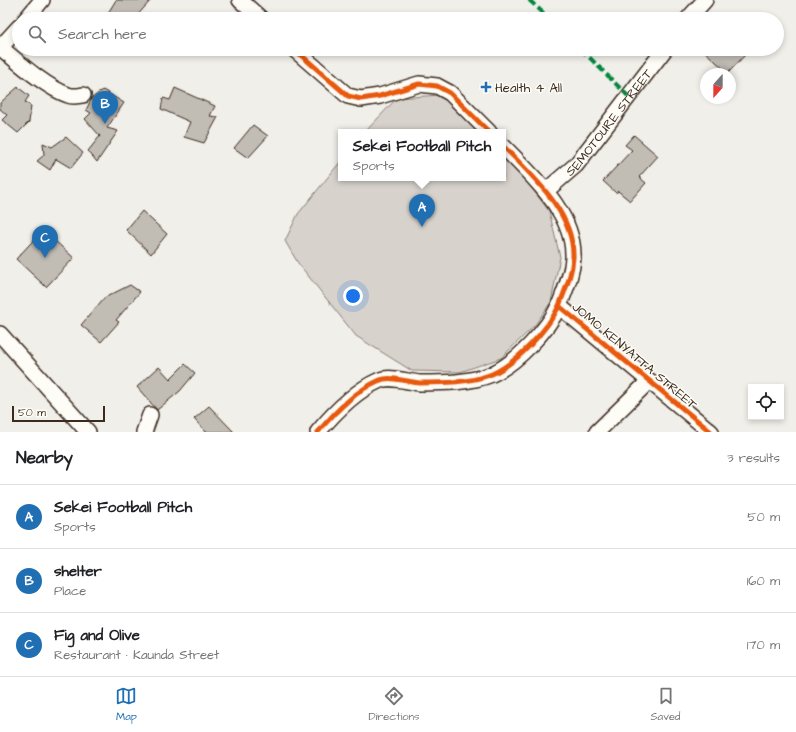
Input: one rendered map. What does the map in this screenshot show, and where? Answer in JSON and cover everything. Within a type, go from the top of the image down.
[{"type":"street","points":[[32,12],[42,0]]},
{"type":"street","points":[[240,0],[253,12]]},
{"type":"street","points":[[694,12],[705,0]]},
{"type":"street","points":[[12,35],[0,48],[59,91],[76,97],[83,94]]},
{"type":"street","points":[[302,56],[348,96],[362,99],[380,96],[419,84],[437,86],[450,93],[486,129]]},
{"type":"street","name":"SEMOTOURE STREET","points":[[546,190],[576,165],[660,56]]},
{"type":"street","name":"JOMO KENYATTA STREET","points":[[506,149],[546,190],[571,237],[573,258],[570,279],[559,306],[711,432]]},
{"type":"street","points":[[318,432],[356,394],[379,380],[395,379],[413,382],[443,383],[492,374],[512,361],[540,334],[552,321],[559,306]]},
{"type":"street","points":[[0,334],[88,432]]},
{"type":"street","points":[[597,432],[649,381]]},
{"type":"street","points":[[144,432],[150,415]]},
{"type":"shaded area","points":[[440,95],[476,129],[368,129],[397,98]]},
{"type":"shaded area","points":[[506,159],[519,171],[549,211],[560,257],[551,302],[535,325],[501,358],[460,372],[412,371],[356,336],[298,263],[285,241],[298,214],[338,165],[338,181],[506,181]]},
{"type":"building","points":[[116,0],[151,0],[140,12],[109,12]]},
{"type":"building","points":[[710,56],[744,56],[733,68],[723,68]]},
{"type":"building","points":[[18,87],[29,96],[25,102],[31,106],[29,122],[18,133],[2,120],[7,115],[0,109],[0,103]]},
{"type":"building","points":[[175,88],[215,106],[210,116],[218,117],[204,143],[184,137],[190,122],[161,109],[163,98],[170,100]]},
{"type":"building","points":[[103,90],[124,103],[107,128],[118,131],[97,162],[88,151],[100,136],[85,119],[91,113],[86,110],[92,98]]},
{"type":"building","points":[[253,125],[268,136],[248,158],[234,148]]},
{"type":"building","points":[[634,135],[658,156],[639,177],[646,183],[630,201],[618,191],[616,193],[603,181],[632,150],[625,145]]},
{"type":"building","points":[[66,137],[83,153],[71,168],[56,159],[50,170],[37,161],[44,155],[43,143],[52,147]]},
{"type":"building","points":[[142,211],[167,234],[151,254],[126,230]]},
{"type":"building","points":[[43,230],[74,258],[46,287],[16,259]]},
{"type":"building","points":[[130,285],[140,292],[116,320],[119,322],[101,342],[81,325],[104,298]]},
{"type":"building","points":[[185,364],[195,373],[180,391],[157,410],[137,387],[159,367],[170,379]]},
{"type":"building","points":[[209,406],[234,432],[206,432],[194,419]]},
{"type":"marked path","points":[[529,0],[542,12]]},
{"type":"marked path","points":[[588,56],[628,96]]},
{"type":"cycle path","points":[[302,56],[348,96],[361,99],[380,96],[419,84],[437,86],[450,93],[486,129]]},
{"type":"cycle path","points":[[506,149],[550,196],[567,226],[572,241],[573,258],[570,276],[559,306],[711,432]]},
{"type":"cycle path","points":[[318,432],[331,417],[353,397],[369,385],[383,379],[420,383],[447,383],[484,377],[502,369],[521,354],[540,335],[559,306]]},
{"type":"place","name":"Health 4 All","points":[[486,87]]},
{"type":"place","name":"shelter","points":[[105,124]]},
{"type":"place","name":"Sekei Football Pitch","points":[[422,227]]},
{"type":"place","name":"Fig and Olive","points":[[45,258]]}]
